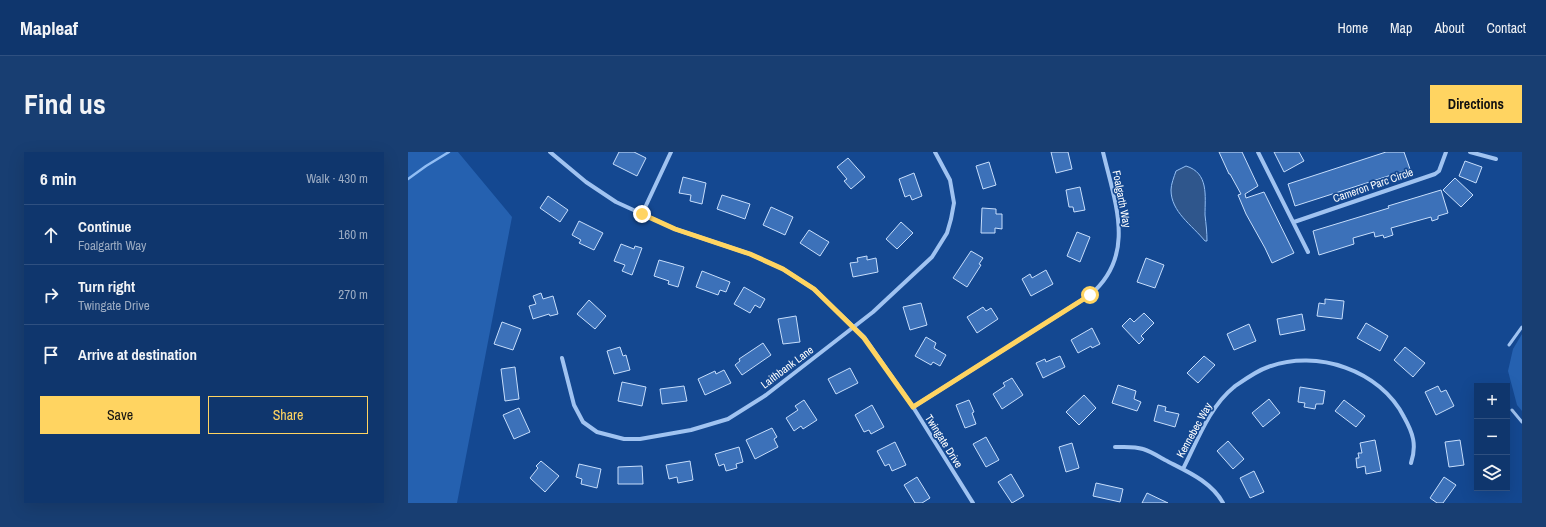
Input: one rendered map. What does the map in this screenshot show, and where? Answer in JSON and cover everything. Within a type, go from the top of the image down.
[{"type":"street","name":"Twingate Drive","points":[[550,152],[598,190],[616,202],[675,229],[750,254],[783,269],[814,289],[855,327],[864,338],[913,407],[973,503]]},
{"type":"street","points":[[642,214],[671,152]]},
{"type":"street","name":"Laithbank Lane","points":[[562,358],[574,405],[583,422],[597,432],[624,439],[640,439],[691,430],[728,419],[766,395],[855,327],[932,257],[947,234],[952,219],[954,203],[953,192],[947,173],[935,152]]},
{"type":"street","name":"Foalgarth Way","points":[[913,407],[1083,299],[1099,287],[1114,263],[1118,250],[1119,232],[1115,205],[1103,152]]},
{"type":"street","points":[[1258,152],[1308,252]]},
{"type":"street","name":"Cameron Parc Circle","points":[[1294,222],[1435,174],[1439,171],[1446,152]]},
{"type":"street","points":[[1470,152],[1496,159]]},
{"type":"street","name":"Kennebec Way","points":[[1183,469],[1212,412],[1234,387],[1267,367],[1286,362],[1305,360],[1329,362],[1352,369],[1370,379],[1387,393],[1401,411],[1412,432],[1414,446],[1411,463]]},
{"type":"street","points":[[1115,447],[1129,446],[1143,449],[1183,469],[1205,482],[1223,503]]},
{"type":"lane","points":[[1509,345],[1522,327]]},
{"type":"lane","points":[[1512,410],[1522,422]]},
{"type":"shaded area","points":[[408,152],[458,152],[512,217],[457,503],[408,503]]},
{"type":"shaded area","points":[[1186,166],[1199,174],[1204,186],[1207,241],[1205,241],[1178,212],[1172,198],[1171,188],[1176,171]]},
{"type":"shaded area","points":[[1522,334],[1522,411],[1517,405],[1508,371],[1513,349]]},
{"type":"building","points":[[619,152],[634,152],[646,158],[637,176],[613,164]]},
{"type":"building","points":[[1051,152],[1068,152],[1072,169],[1056,173]]},
{"type":"building","points":[[1219,152],[1242,152],[1258,186],[1245,194],[1246,198],[1264,192],[1294,253],[1272,263],[1246,214],[1238,195],[1241,194],[1229,174]]},
{"type":"building","points":[[1274,152],[1299,152],[1304,161],[1284,172]]},
{"type":"building","points":[[1386,152],[1404,152],[1410,169],[1295,206],[1288,184]]},
{"type":"building","points":[[848,158],[865,177],[851,189],[844,181],[847,179],[837,167]]},
{"type":"building","points":[[1465,161],[1482,167],[1476,183],[1459,176]]},
{"type":"building","points":[[989,162],[996,185],[983,189],[976,166]]},
{"type":"building","points":[[914,173],[922,196],[912,200],[910,195],[905,197],[899,179]]},
{"type":"building","points":[[683,177],[706,183],[702,204],[690,201],[691,195],[679,193]]},
{"type":"building","points":[[1455,178],[1473,195],[1461,207],[1443,190]]},
{"type":"building","points":[[1080,187],[1085,210],[1074,212],[1073,207],[1069,207],[1066,190]]},
{"type":"building","points":[[1441,190],[1448,213],[1438,216],[1438,219],[1432,221],[1431,217],[1391,228],[1393,235],[1384,238],[1383,235],[1375,237],[1374,232],[1353,238],[1354,244],[1319,255],[1313,231],[1389,208],[1388,206]]},
{"type":"building","points":[[722,195],[750,204],[745,219],[717,209]]},
{"type":"building","points":[[548,196],[568,210],[560,222],[540,208]]},
{"type":"building","points":[[771,207],[793,217],[785,235],[763,225]]},
{"type":"building","points":[[982,208],[996,209],[996,214],[1002,214],[1002,229],[995,228],[995,233],[981,233]]},
{"type":"building","points":[[579,221],[603,233],[594,250],[579,243],[581,240],[572,235]]},
{"type":"building","points":[[901,222],[913,233],[897,249],[886,239]]},
{"type":"building","points":[[809,230],[829,242],[820,256],[800,243]]},
{"type":"building","points":[[1077,232],[1090,237],[1080,262],[1067,256]]},
{"type":"building","points":[[621,244],[634,249],[635,246],[642,248],[632,275],[622,271],[625,265],[614,261]]},
{"type":"building","points":[[971,251],[983,258],[979,264],[981,265],[967,287],[953,278]]},
{"type":"building","points":[[867,256],[867,260],[876,258],[878,272],[853,277],[850,263],[858,262],[857,258]]},
{"type":"building","points":[[1146,258],[1164,265],[1155,288],[1137,282]]},
{"type":"building","points":[[659,260],[684,267],[678,287],[668,284],[669,281],[654,276]]},
{"type":"building","points":[[1046,270],[1053,284],[1031,296],[1022,279],[1030,274],[1032,278]]},
{"type":"building","points":[[702,271],[730,282],[726,292],[720,290],[718,295],[696,287]]},
{"type":"building","points":[[744,287],[765,299],[760,308],[755,305],[750,313],[734,304]]},
{"type":"building","points":[[541,293],[543,299],[553,296],[558,314],[550,316],[549,314],[533,319],[529,306],[536,304],[533,296]]},
{"type":"building","points":[[1325,299],[1344,301],[1342,319],[1317,316],[1319,303],[1325,304]]},
{"type":"building","points":[[589,300],[606,316],[595,329],[577,314]]},
{"type":"building","points":[[921,303],[927,325],[910,330],[903,307]]},
{"type":"building","points":[[983,307],[986,311],[991,308],[998,319],[977,333],[967,317]]},
{"type":"building","points":[[1144,313],[1154,323],[1141,336],[1144,339],[1139,344],[1122,326],[1130,318],[1134,322]]},
{"type":"building","points":[[1302,314],[1305,330],[1280,335],[1277,319]]},
{"type":"building","points":[[796,316],[800,342],[783,344],[778,319]]},
{"type":"building","points":[[502,322],[521,329],[513,350],[494,344]]},
{"type":"building","points":[[1366,323],[1388,336],[1380,351],[1357,338]]},
{"type":"building","points":[[1249,324],[1256,341],[1234,350],[1227,334]]},
{"type":"building","points":[[1092,328],[1100,344],[1092,348],[1091,346],[1078,353],[1071,340]]},
{"type":"building","points":[[926,337],[936,343],[934,348],[946,355],[940,366],[933,362],[931,365],[915,356]]},
{"type":"building","points":[[763,343],[771,355],[742,375],[735,365],[740,361],[739,359]]},
{"type":"building","points":[[620,347],[623,356],[626,355],[630,370],[614,374],[607,351]]},
{"type":"building","points":[[1405,347],[1425,363],[1413,377],[1394,360]]},
{"type":"building","points":[[1060,356],[1065,367],[1043,378],[1036,363],[1045,359],[1046,362]]},
{"type":"building","points":[[1204,356],[1215,365],[1198,383],[1187,373]]},
{"type":"building","points":[[515,367],[519,399],[505,401],[501,369]]},
{"type":"building","points":[[850,368],[858,383],[836,394],[828,379]]},
{"type":"building","points":[[724,370],[731,383],[705,395],[698,379],[715,371],[716,374]]},
{"type":"building","points":[[1012,378],[1023,395],[1002,409],[993,394],[1005,386],[1003,383]]},
{"type":"building","points":[[622,382],[646,387],[642,406],[618,401]]},
{"type":"building","points":[[1118,385],[1136,391],[1134,399],[1141,402],[1137,411],[1112,403]]},
{"type":"building","points":[[684,386],[687,401],[662,404],[660,389]]},
{"type":"building","points":[[1438,386],[1441,392],[1446,390],[1454,406],[1436,415],[1425,392]]},
{"type":"building","points":[[1300,387],[1325,391],[1323,404],[1316,404],[1315,409],[1304,407],[1305,403],[1298,402]]},
{"type":"building","points":[[1084,395],[1096,408],[1079,425],[1066,412]]},
{"type":"building","points":[[1269,399],[1280,413],[1263,427],[1252,413]]},
{"type":"building","points":[[804,400],[817,420],[803,429],[801,426],[794,431],[786,418],[798,410],[795,406]]},
{"type":"building","points":[[969,400],[974,412],[972,413],[976,424],[965,428],[956,405]]},
{"type":"building","points":[[1344,400],[1365,416],[1356,427],[1335,411]]},
{"type":"building","points":[[872,405],[884,427],[871,434],[869,430],[864,432],[855,415]]},
{"type":"building","points":[[1158,405],[1166,407],[1165,411],[1179,414],[1175,427],[1154,421]]},
{"type":"building","points":[[519,408],[530,432],[514,439],[503,415]]},
{"type":"building","points":[[772,428],[777,437],[774,439],[778,447],[755,459],[746,440]]},
{"type":"building","points":[[986,437],[999,460],[986,467],[973,444]]},
{"type":"building","points":[[1375,440],[1381,471],[1366,474],[1365,466],[1357,468],[1356,458],[1359,458],[1358,453],[1362,453],[1360,443]]},
{"type":"building","points":[[1460,440],[1464,465],[1449,467],[1445,442]]},
{"type":"building","points":[[1228,441],[1244,459],[1233,469],[1217,451]]},
{"type":"building","points":[[895,442],[906,465],[892,471],[889,464],[885,466],[877,451]]},
{"type":"building","points":[[1072,443],[1079,468],[1066,472],[1059,447]]},
{"type":"building","points":[[739,447],[743,462],[736,464],[737,468],[726,471],[724,464],[719,466],[715,454]]},
{"type":"building","points":[[541,461],[559,476],[545,492],[530,478],[538,468],[536,466]]},
{"type":"building","points":[[690,461],[693,480],[678,483],[677,477],[669,479],[666,465]]},
{"type":"building","points":[[579,464],[601,469],[597,488],[581,484],[582,479],[576,477]]},
{"type":"building","points":[[642,466],[643,484],[618,484],[618,467]]},
{"type":"building","points":[[1254,471],[1264,492],[1250,498],[1240,478]]},
{"type":"building","points":[[1011,474],[1024,496],[1012,503],[998,482]]},
{"type":"building","points":[[917,477],[930,498],[922,503],[915,503],[904,485]]},
{"type":"building","points":[[1444,477],[1456,485],[1443,503],[1437,503],[1430,498]]},
{"type":"building","points":[[1096,483],[1123,489],[1120,502],[1093,496]]},
{"type":"building","points":[[1147,493],[1168,503],[1142,503]]},
{"type":"waterway","points":[[408,179],[449,152]]},
{"type":"route","points":[[642,214],[675,229],[712,240],[750,254],[783,269],[814,289],[855,327],[913,407],[1090,295]]}]
